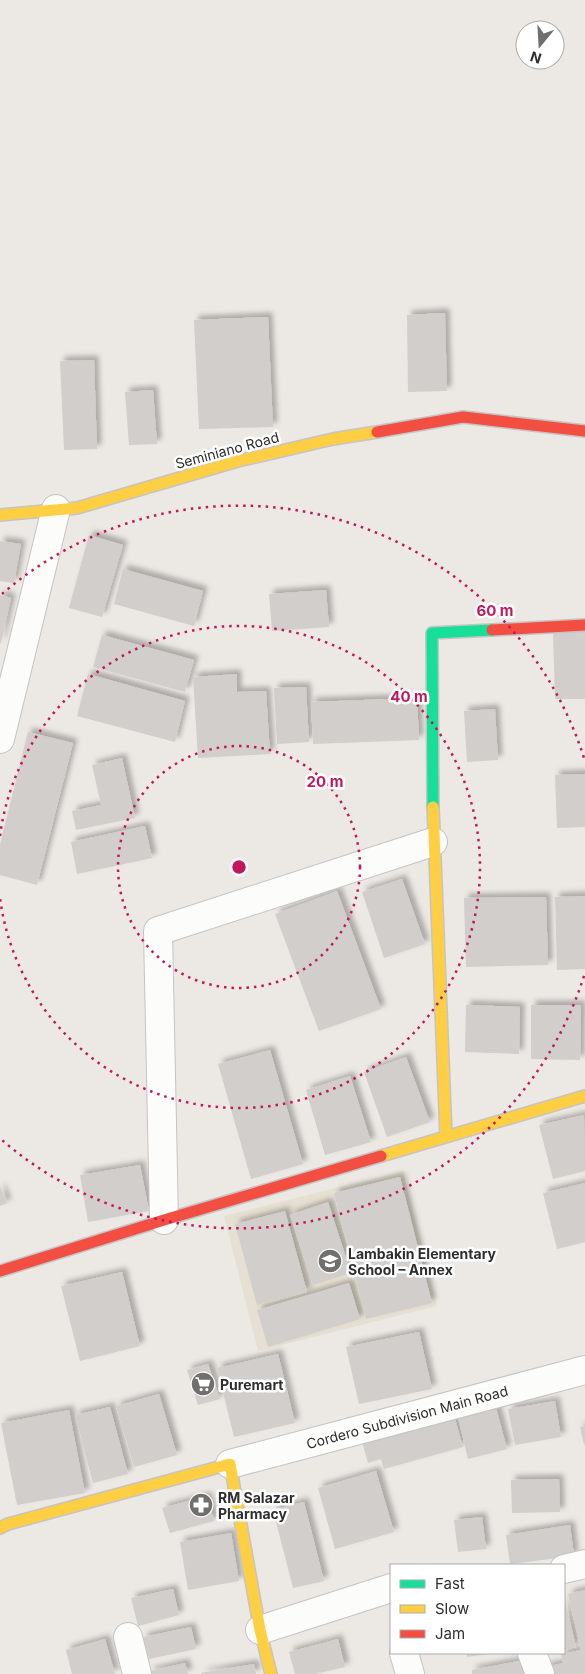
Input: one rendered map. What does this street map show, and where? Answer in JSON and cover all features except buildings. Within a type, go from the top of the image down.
[{"type":"street","name":"Seminiano Road","points":[[0,515],[78,508],[238,461],[333,439],[463,417],[585,431]]},
{"type":"street","points":[[0,739],[56,509]]},
{"type":"street","points":[[446,1136],[433,842],[432,633],[585,625]]},
{"type":"street","points":[[164,1220],[158,930],[433,842]]},
{"type":"street","points":[[0,1271],[164,1220],[585,1096]]},
{"type":"street","name":"Cordero Subdivision Main Road","points":[[230,1464],[585,1370]]},
{"type":"street","points":[[0,1528],[8,1524],[230,1464],[260,1630],[272,1674]]},
{"type":"street","points":[[565,1569],[585,1564]]},
{"type":"street","points":[[260,1630],[390,1593]]},
{"type":"street","points":[[128,1637],[137,1674]]},
{"type":"street","points":[[404,1654],[410,1674]]},
{"type":"street","points":[[532,1654],[540,1674]]},
{"type":"shaded area","name":"Lambakin Elementary School – Annex","points":[[403,1171],[437,1306],[258,1351],[224,1216]]},
{"type":"traffic: fast","points":[[433,807],[432,633],[492,630]]},
{"type":"traffic: slow","points":[[0,515],[77,508],[238,461],[333,439],[377,432]]},
{"type":"traffic: slow","points":[[433,807],[446,1136]]},
{"type":"traffic: slow","points":[[381,1156],[585,1096]]},
{"type":"traffic: slow","points":[[0,1528],[8,1524],[230,1464],[260,1630],[271,1674]]},
{"type":"traffic: jam","points":[[377,432],[463,417],[585,431]]},
{"type":"traffic: jam","points":[[492,630],[585,625]]},
{"type":"traffic: jam","points":[[0,1271],[381,1156]]},
{"type":"place","name":"Lambakin Elementary School – Annex","points":[[330,1261]]},
{"type":"place","name":"Puremart","points":[[203,1384]]},
{"type":"place","name":"RM Salazar Pharmacy","points":[[201,1505]]}]
